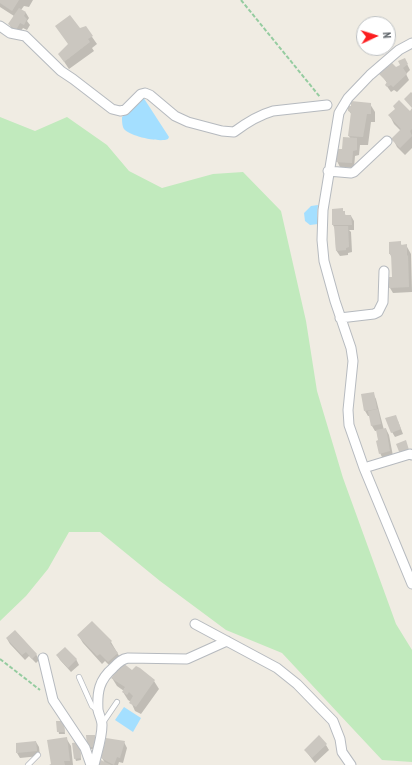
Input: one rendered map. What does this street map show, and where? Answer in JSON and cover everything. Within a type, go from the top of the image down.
[{"type":"street","points":[[0,26],[10,33],[25,36],[61,71],[73,78],[112,109],[120,111],[125,110],[141,94],[145,93],[150,95],[175,116],[188,122],[234,132],[245,124],[273,111],[327,106]]},
{"type":"street","points":[[412,43],[399,50],[370,75],[345,103],[339,113],[328,171],[323,210],[322,240],[324,261],[340,318],[351,348],[353,361],[348,410],[349,425],[364,468],[412,584]]},
{"type":"street","points":[[328,171],[354,172],[387,141]]},
{"type":"street","points":[[340,318],[374,314],[378,312],[383,302],[384,271]]},
{"type":"street","points":[[364,468],[410,454],[412,455]]},
{"type":"street","points":[[195,624],[277,668],[297,684],[333,721],[340,739],[342,752],[351,765]]},
{"type":"street","points":[[94,765],[100,743],[102,724],[98,711],[99,691],[101,681],[111,670],[123,659],[187,659],[227,641]]},
{"type":"street","points":[[43,658],[53,700],[85,748],[91,765]]},
{"type":"lane","points":[[79,677],[92,706],[98,711]]},
{"type":"lane","points":[[102,724],[117,702]]},
{"type":"lane","points":[[28,765],[38,755]]},
{"type":"path","points":[[241,0],[327,106]]},
{"type":"path","points":[[0,659],[53,700]]},
{"type":"green space","points":[[0,117],[35,131],[67,117],[107,145],[129,171],[162,188],[213,174],[243,172],[281,211],[306,321],[317,391],[343,478],[396,624],[412,650],[412,762],[382,760],[282,653],[226,630],[160,581],[100,532],[69,532],[48,569],[26,596],[0,621]]},
{"type":"water","points":[[143,97],[169,137],[168,139],[158,140],[145,138],[127,132],[124,129],[122,125],[122,117]]},
{"type":"water","points":[[318,205],[318,224],[310,225],[305,221],[304,213],[311,206]]},
{"type":"water","points":[[124,707],[141,718],[133,732],[115,720]]},
{"type":"building","points":[[0,0],[19,0],[12,11],[0,3]]},
{"type":"building","points":[[19,8],[26,12],[24,16],[27,19],[24,25],[20,23],[16,30],[8,24]]},
{"type":"building","points":[[70,15],[80,28],[86,26],[93,36],[88,39],[90,42],[64,62],[58,54],[68,44],[55,26]]},
{"type":"building","points":[[405,58],[408,64],[403,68],[407,74],[393,87],[391,85],[387,87],[385,85],[387,82],[379,74],[392,63],[396,67],[400,65],[398,61]]},
{"type":"building","points":[[411,92],[412,93],[412,108],[404,99]]},
{"type":"building","points":[[399,100],[410,111],[412,108],[412,129],[410,131],[412,136],[400,148],[391,139],[401,129],[388,115],[395,109],[393,106]]},
{"type":"building","points":[[351,101],[371,103],[371,114],[367,114],[363,137],[348,136],[351,112],[348,111],[348,106],[351,106]]},
{"type":"building","points":[[343,137],[357,138],[357,150],[353,151],[352,163],[336,162],[337,149],[342,149]]},
{"type":"building","points":[[343,208],[345,215],[351,215],[352,225],[332,225],[332,209]]},
{"type":"building","points":[[334,226],[348,226],[349,247],[346,248],[346,250],[336,251]]},
{"type":"building","points":[[401,241],[401,245],[407,244],[409,287],[389,288],[388,277],[392,277],[389,242]]},
{"type":"building","points":[[374,392],[377,409],[364,411],[361,394]]},
{"type":"building","points":[[378,409],[381,424],[371,426],[368,411]]},
{"type":"building","points":[[396,415],[401,429],[391,433],[385,418]]},
{"type":"building","points":[[386,428],[390,451],[379,454],[376,441],[378,440],[376,430]]},
{"type":"building","points":[[406,440],[409,450],[400,454],[396,444]]},
{"type":"building","points":[[92,621],[112,641],[110,643],[118,653],[108,662],[100,654],[97,656],[77,635]]},
{"type":"building","points":[[15,630],[37,654],[32,659],[26,652],[22,655],[6,638]]},
{"type":"building","points":[[65,647],[77,659],[68,668],[56,655]]},
{"type":"building","points":[[123,663],[132,670],[136,666],[140,668],[155,680],[136,707],[129,703],[133,696],[129,692],[127,695],[122,692],[125,687],[111,678]]},
{"type":"building","points":[[56,721],[63,721],[65,732],[57,732]]},
{"type":"building","points":[[86,735],[95,735],[95,747],[87,747]]},
{"type":"building","points":[[319,735],[327,744],[312,758],[304,750]]},
{"type":"building","points":[[67,737],[70,761],[64,761],[65,765],[49,765],[51,764],[47,740]]},
{"type":"building","points":[[106,738],[125,741],[120,758],[117,757],[114,765],[101,758]]},
{"type":"building","points":[[36,741],[37,751],[16,753],[16,743]]},
{"type":"building","points":[[79,742],[81,758],[74,759],[72,743]]},
{"type":"building","points":[[101,760],[111,765],[98,765]]}]
